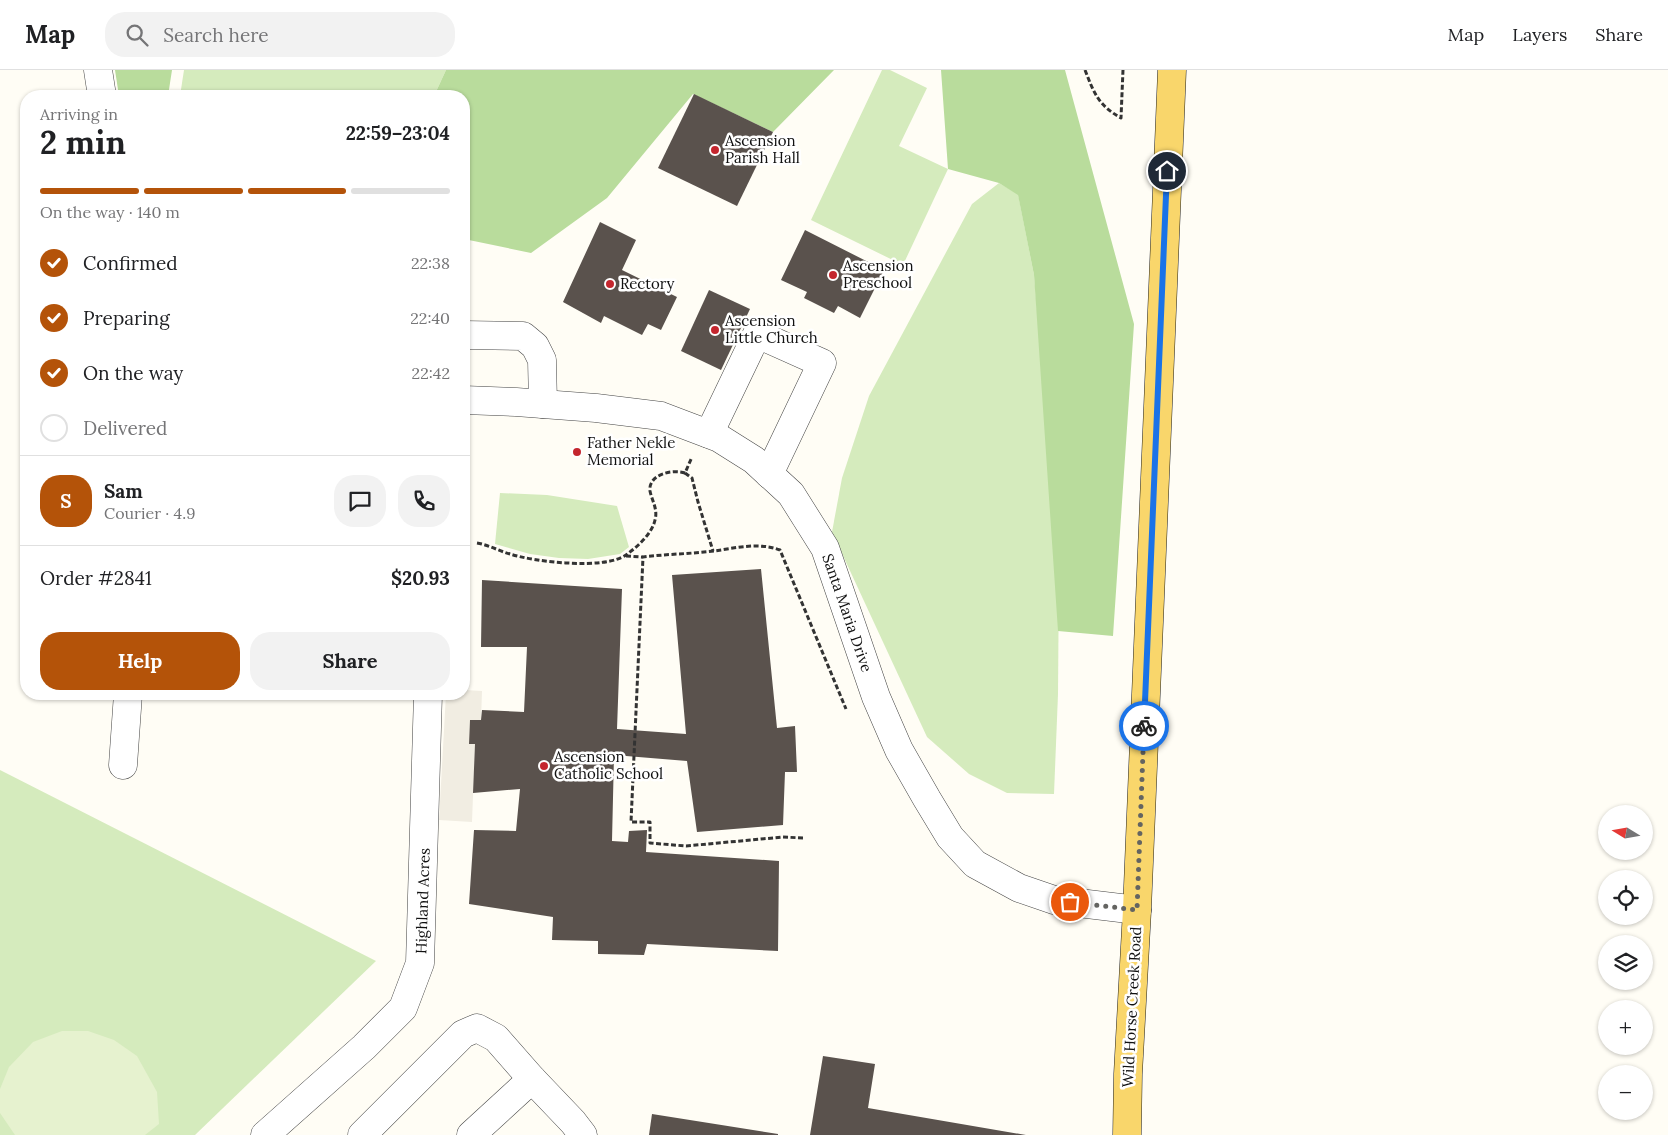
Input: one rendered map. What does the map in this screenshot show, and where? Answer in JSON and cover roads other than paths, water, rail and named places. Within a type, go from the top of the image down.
[{"type":"main road","name":"Wild Horse Creek Road","points":[[1127,1135],[1128,1074],[1137,910],[1172,70]]},
{"type":"street","points":[[98,70],[101,90]]},
{"type":"street","points":[[709,434],[757,334],[822,362],[769,474]]},
{"type":"street","points":[[470,335],[523,336],[535,346],[542,360],[543,404]]},
{"type":"street","name":"Santa Maria Drive","points":[[470,400],[543,404],[661,416],[719,438],[754,460],[791,494],[825,548],[876,697],[899,750],[950,837],[975,864],[1020,888],[1054,900],[1137,910]]},
{"type":"street","points":[[123,765],[128,700]]},
{"type":"street","name":"Highland Acres","points":[[284,1129],[402,1008],[420,963],[428,700]]},
{"type":"street","points":[[362,1135],[463,1034],[477,1028],[496,1038],[583,1135]]},
{"type":"street","points":[[471,1135],[532,1079]]},
{"type":"place","name":"Ascension Parish Hall","points":[[715,150]]},
{"type":"place","name":"Ascension Preschool","points":[[833,275]]},
{"type":"place","name":"Rectory","points":[[610,284]]},
{"type":"place","name":"Ascension Little Church","points":[[715,330]]},
{"type":"place","name":"Father Nekle Memorial","points":[[577,452]]},
{"type":"place","name":"Ascension Catholic School","points":[[544,766]]}]
